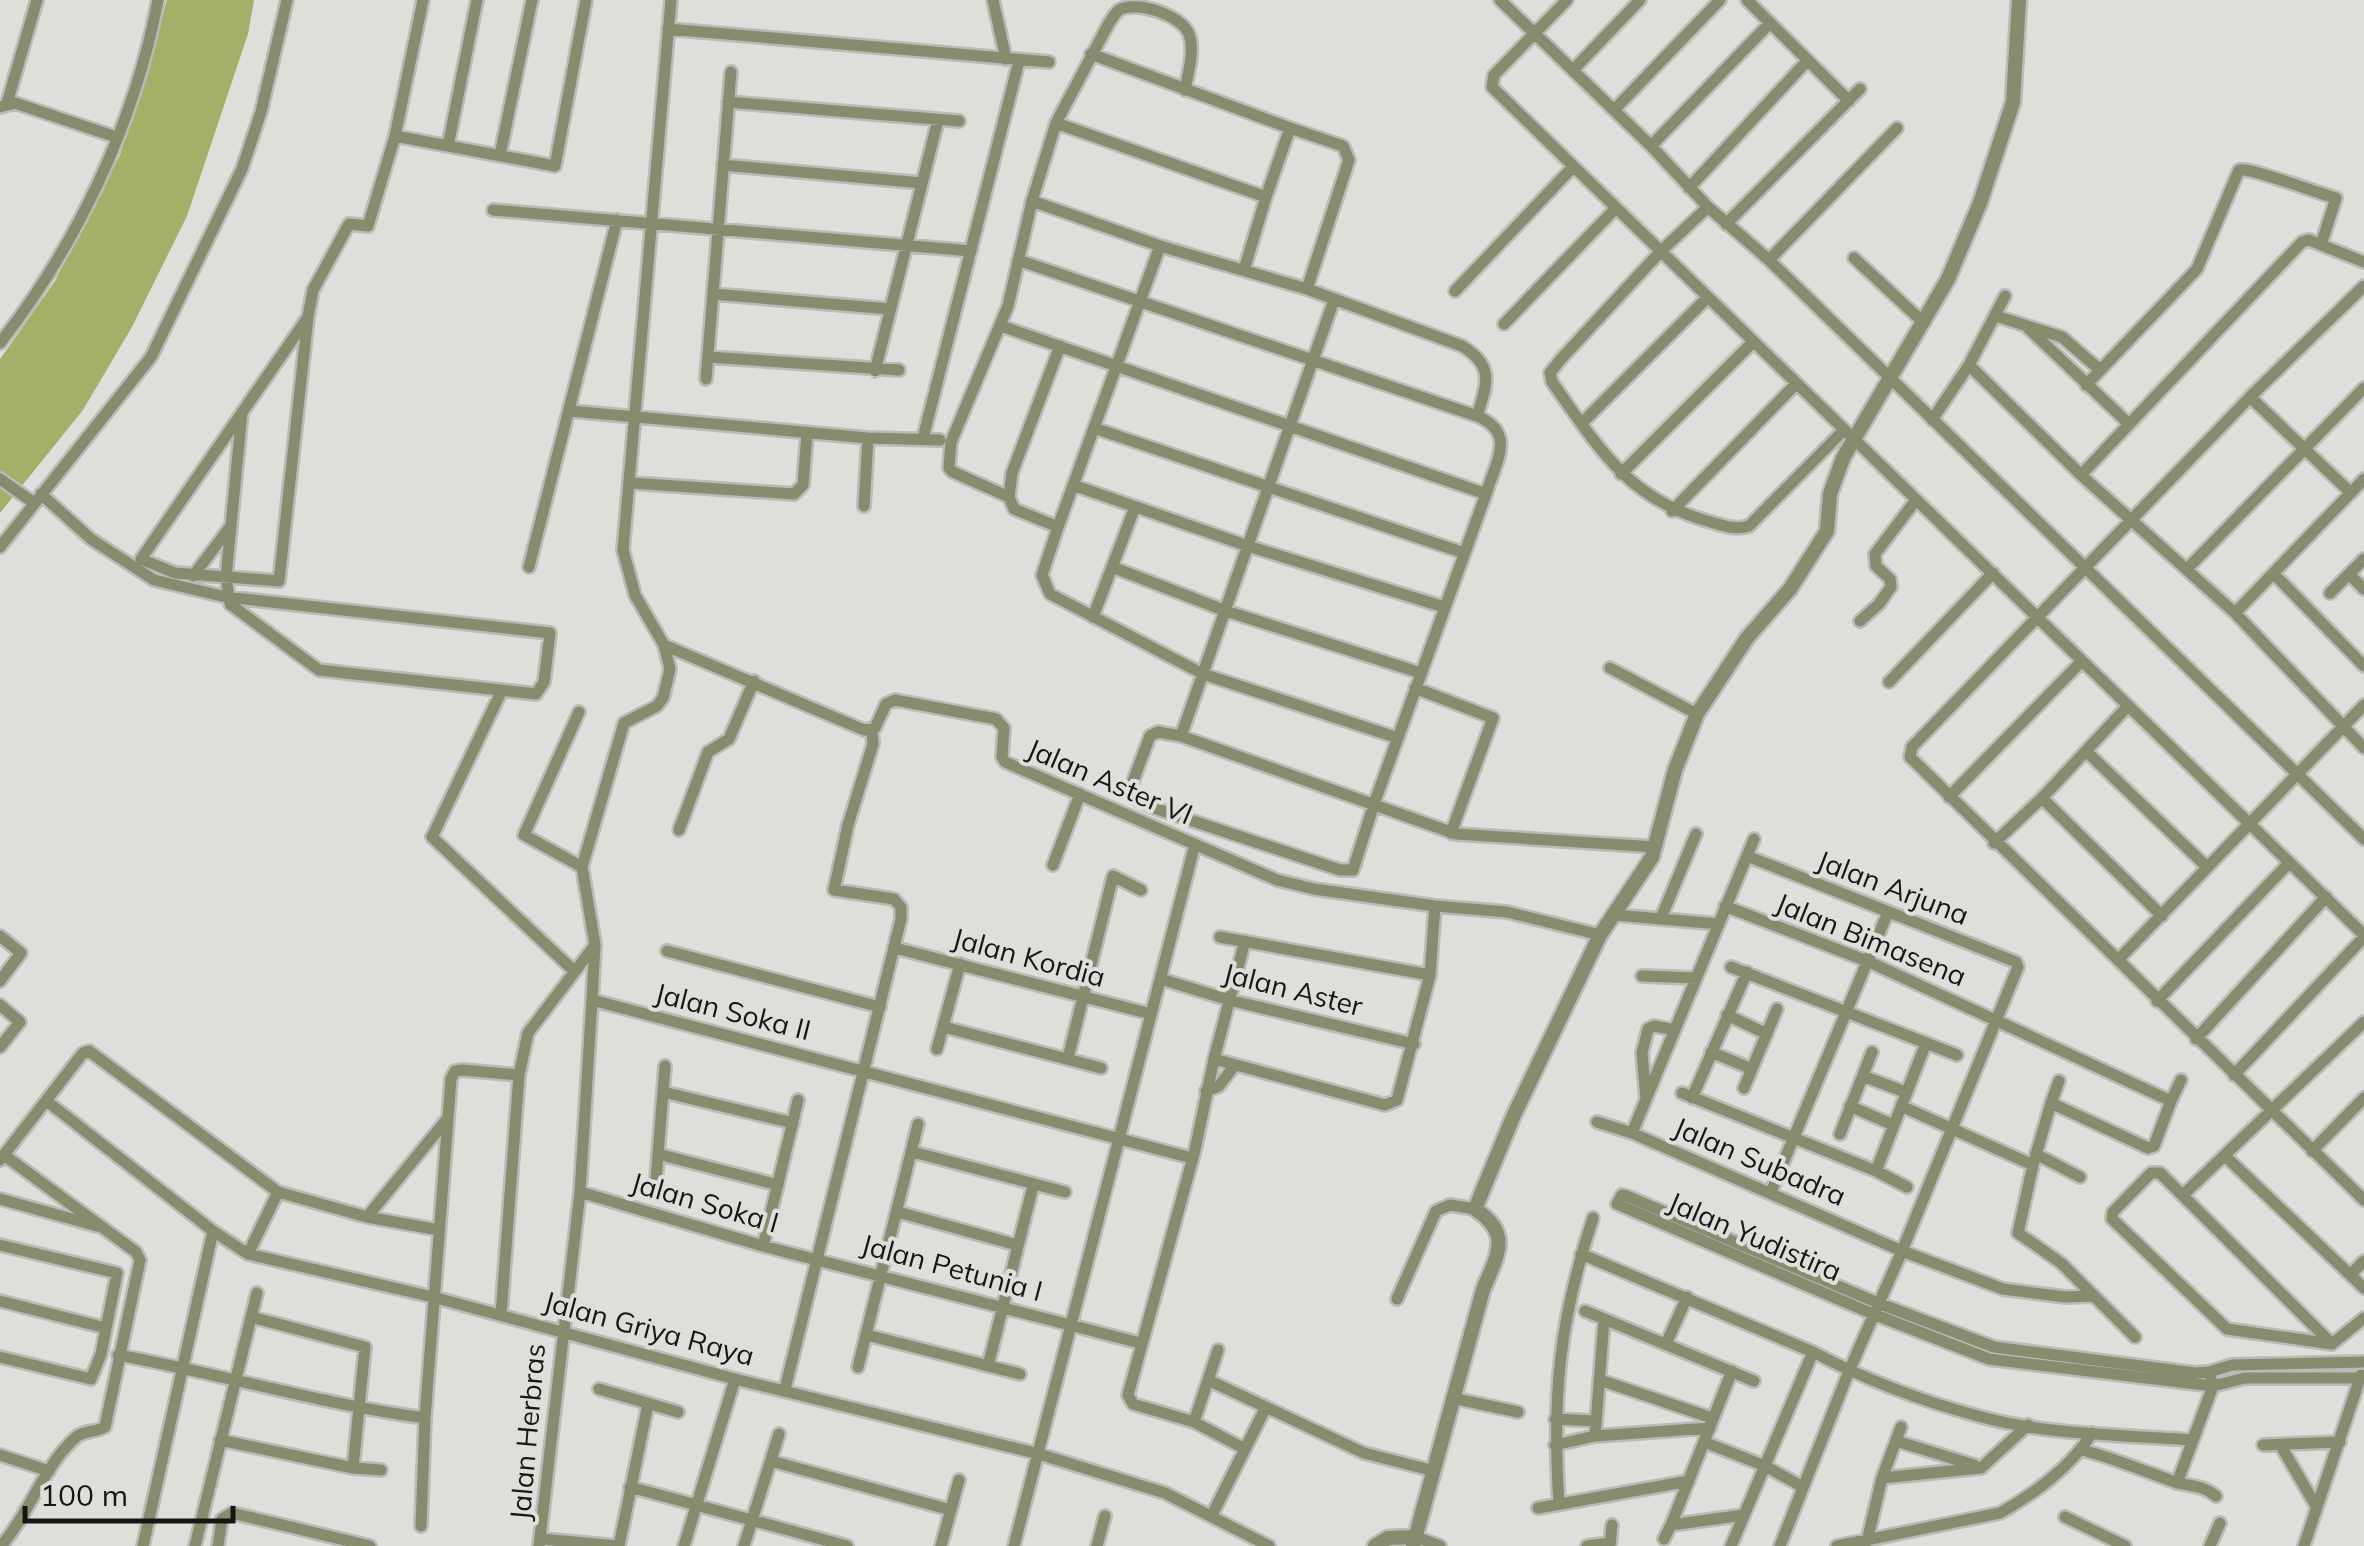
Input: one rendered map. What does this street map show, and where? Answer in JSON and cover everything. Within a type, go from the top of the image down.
[{"type":"street","points":[[37,0],[4,105],[116,137]]},
{"type":"street","points":[[0,344],[71,233],[106,165],[158,0]]},
{"type":"street","points":[[0,546],[151,358],[242,169],[261,112],[287,0]]},
{"type":"street","points":[[308,317],[140,559],[175,574],[279,582],[313,290],[350,224],[368,226],[395,136],[423,0]]},
{"type":"street","points":[[448,146],[478,0]]},
{"type":"street","points":[[500,155],[532,0]]},
{"type":"street","points":[[395,136],[556,166],[586,0]]},
{"type":"street","points":[[579,712],[524,835],[582,868],[624,723],[652,710],[663,698],[670,669],[664,646],[640,608],[625,561],[624,540],[670,0]]},
{"type":"street","points":[[924,438],[971,251],[1012,60],[993,0]]},
{"type":"street","points":[[1500,0],[1652,146],[1708,207],[1769,260],[2364,840]]},
{"type":"street","points":[[1566,0],[1494,75],[1491,84],[1572,168],[2364,936],[2234,1076]]},
{"type":"street","points":[[1574,69],[1640,0]]},
{"type":"street","points":[[1614,110],[1720,0]]},
{"type":"street","points":[[1747,0],[1848,101]]},
{"type":"street","points":[[1708,207],[1661,251],[1552,368],[1550,379],[1621,474],[1672,510],[1735,528],[1749,526],[1849,434],[1924,324],[1980,203],[2013,102],[2019,0]]},
{"type":"street","points":[[1009,497],[948,468],[951,442],[1001,326],[1056,123],[1091,54],[1120,9],[1133,5],[1183,24],[1190,37],[1191,55],[1185,90]]},
{"type":"street","points":[[1652,146],[1770,23]]},
{"type":"street","points":[[668,29],[1048,62]]},
{"type":"street","points":[[1091,54],[1343,146],[1348,160],[1308,289]]},
{"type":"street","points":[[1689,188],[1808,60]]},
{"type":"street","points":[[706,379],[731,72]]},
{"type":"street","points":[[1726,224],[1860,89]]},
{"type":"street","points":[[728,102],[958,122]]},
{"type":"street","points":[[875,370],[938,120]]},
{"type":"street","points":[[1056,123],[1266,198]]},
{"type":"street","points":[[1244,270],[1290,128]]},
{"type":"street","points":[[1769,260],[1896,128]]},
{"type":"street","points":[[724,165],[922,183]]},
{"type":"street","points":[[1456,291],[1572,168]]},
{"type":"street","points":[[2086,386],[2197,269],[2238,170],[2249,168],[2336,198],[2321,245]]},
{"type":"street","points":[[1032,201],[1160,246],[1308,289],[1447,339],[1476,354],[1486,374],[1477,416]]},
{"type":"street","points":[[1504,324],[1616,209]]},
{"type":"street","points":[[493,210],[971,251]]},
{"type":"street","points":[[530,568],[617,220]]},
{"type":"street","points":[[2081,475],[2295,248],[2310,240],[2364,262]]},
{"type":"street","points":[[1160,246],[1058,527],[1042,576],[1045,586],[1050,594],[1203,674],[1398,738]]},
{"type":"street","points":[[1854,258],[1924,324]]},
{"type":"street","points":[[1018,260],[1477,416],[1496,424],[1500,433],[1501,446],[1486,494],[1420,672],[1374,804],[1354,870],[1340,870],[1139,801],[1129,792],[1150,736],[1158,732],[1182,736],[1374,804],[1451,833],[1480,838],[1656,846]]},
{"type":"street","points":[[2364,286],[2250,397],[1912,748],[1912,762],[2364,1200]]},
{"type":"street","points":[[713,294],[890,310]]},
{"type":"street","points":[[1932,420],[1969,365],[2005,296]]},
{"type":"street","points":[[1582,423],[1707,298]]},
{"type":"street","points":[[1182,736],[1334,300]]},
{"type":"street","points":[[1996,316],[2062,338],[2100,370]]},
{"type":"street","points":[[1001,326],[1486,494]]},
{"type":"street","points":[[2028,327],[2129,424]]},
{"type":"street","points":[[1621,474],[1753,342]]},
{"type":"street","points":[[1058,527],[1014,509],[1009,497],[1012,473],[1060,346]]},
{"type":"street","points":[[708,357],[899,370]]},
{"type":"street","points":[[1969,365],[2081,475],[2234,613],[2364,748]]},
{"type":"street","points":[[1672,510],[1796,384]]},
{"type":"street","points":[[2187,569],[2364,388]]},
{"type":"street","points":[[2250,397],[2350,493]]},
{"type":"street","points":[[570,411],[868,438],[940,440]]},
{"type":"street","points":[[0,479],[37,498],[129,567],[154,580],[226,597],[550,632],[544,682],[536,694],[319,670],[230,604],[226,597],[226,577],[242,412]]},
{"type":"street","points":[[1094,428],[1464,553]]},
{"type":"street","points":[[631,483],[794,494],[803,485],[807,433]]},
{"type":"street","points":[[1475,1209],[1513,1117],[1600,936],[1638,882],[1656,846],[1675,770],[1698,714],[1746,638],[1790,589],[1827,531],[1830,494],[1849,434]]},
{"type":"street","points":[[864,506],[868,438]]},
{"type":"street","points":[[2234,613],[2364,479]]},
{"type":"street","points":[[1073,485],[1248,546],[1444,607]]},
{"type":"street","points":[[1860,620],[1891,587],[1890,579],[1876,566],[1874,554],[1916,500]]},
{"type":"street","points":[[1093,617],[1135,507]]},
{"type":"street","points":[[194,576],[231,527]]},
{"type":"street","points":[[2330,593],[2364,559]]},
{"type":"street","points":[[1112,566],[1226,611],[1420,672]]},
{"type":"street","points":[[1889,682],[1992,574]]},
{"type":"street","points":[[2274,574],[2364,666]]},
{"type":"street","points":[[2349,574],[2364,589]]},
{"type":"street","points":[[664,646],[872,731],[873,744],[848,825],[834,890],[898,902],[901,920],[785,1389]]},
{"type":"street","points":[[1949,798],[2081,662]]},
{"type":"street","points":[[1610,668],[1698,714]]},
{"type":"street","points":[[679,830],[708,752],[729,739],[754,681]]},
{"type":"street","points":[[1415,688],[1493,718],[1451,833]]},
{"type":"street","points":[[502,690],[432,837],[574,971]]},
{"type":"street","name":"Jalan Aster VI","points":[[872,731],[890,700],[996,719],[1004,728],[1004,762],[1277,880],[1436,906],[1507,912],[1600,936]]},
{"type":"street","points":[[2118,960],[2364,705]]},
{"type":"street","points":[[1994,843],[2128,706]]},
{"type":"street","points":[[2087,752],[2207,867]]},
{"type":"street","points":[[1053,865],[1080,794]]},
{"type":"street","points":[[2042,798],[2162,916]]},
{"type":"street","points":[[1661,918],[1696,834]]},
{"type":"street","points":[[1632,1133],[1754,839]]},
{"type":"street","points":[[1014,1546],[1195,844]]},
{"type":"street","name":"Jalan Arjuna","points":[[1747,856],[2016,962],[2018,967],[1996,1018]]},
{"type":"street","points":[[2157,1001],[2289,863]]},
{"type":"street","name":"Jalan Herbras","points":[[541,1542],[580,1192],[592,1000],[594,945],[582,868]]},
{"type":"street","points":[[1068,1058],[1113,876],[1141,890]]},
{"type":"street","points":[[2196,1039],[2326,896]]},
{"type":"street","points":[[1214,1059],[1385,1105],[1391,1103],[1400,1095],[1430,975],[1436,906]]},
{"type":"street","name":"Jalan Bimasena","points":[[1726,906],[1867,961],[2171,1101]]},
{"type":"street","points":[[1771,1192],[1888,912]]},
{"type":"street","points":[[1616,915],[1718,924]]},
{"type":"street","points":[[0,936],[20,953],[0,981]]},
{"type":"street","points":[[1220,937],[1430,975]]},
{"type":"street","points":[[1245,941],[1128,1395],[1130,1402],[1194,1422],[1245,1448]]},
{"type":"street","points":[[501,1315],[519,1075],[528,1033],[594,945]]},
{"type":"street","name":"Jalan Kordia","points":[[895,948],[1151,1014]]},
{"type":"street","points":[[667,950],[880,1006]]},
{"type":"street","points":[[938,1049],[960,964]]},
{"type":"street","points":[[1731,967],[1957,1056]]},
{"type":"street","points":[[1747,972],[1687,1096],[1876,1171],[1906,1187]]},
{"type":"street","points":[[1642,976],[1696,978]]},
{"type":"street","name":"Jalan Aster","points":[[1160,979],[1229,1000],[1414,1044]]},
{"type":"street","name":"Jalan Soka II","points":[[592,1000],[1192,1158]]},
{"type":"street","points":[[0,1006],[20,1022],[0,1047]]},
{"type":"street","points":[[1744,1088],[1777,1010]]},
{"type":"street","points":[[1727,1015],[1767,1034]]},
{"type":"street","points":[[1780,1546],[1848,1370],[1954,1127],[1996,1018]]},
{"type":"street","points":[[2184,1195],[2364,1022]]},
{"type":"street","points":[[1646,1099],[1642,1053],[1648,1029],[1654,1026],[1675,1030]]},
{"type":"street","points":[[944,1027],[1100,1068]]},
{"type":"street","points":[[1876,1171],[1926,1043]]},
{"type":"street","points":[[2,1546],[23,1520],[49,1471],[77,1436],[104,1427],[140,1260],[136,1252],[105,1228],[2,1157],[83,1053],[92,1051],[278,1192],[367,1217],[439,1230]]},
{"type":"street","points":[[1711,1052],[1752,1069]]},
{"type":"street","points":[[1840,1134],[1872,1052]]},
{"type":"street","points":[[1206,1091],[1219,1086],[1234,1065]]},
{"type":"street","points":[[656,1180],[665,1066]]},
{"type":"street","points":[[421,1526],[424,1418],[451,1079],[455,1071],[519,1075]]},
{"type":"street","points":[[1863,1076],[1906,1092]]},
{"type":"street","points":[[2051,1103],[2148,1148],[2154,1146],[2180,1080]]},
{"type":"street","points":[[2059,1081],[2034,1159],[2018,1233],[2061,1262],[2136,1337]]},
{"type":"street","points":[[663,1092],[793,1123]]},
{"type":"street","points":[[2312,1151],[2364,1098]]},
{"type":"street","points":[[763,1246],[798,1100]]},
{"type":"street","name":"Jalan Griya Raya","points":[[48,1102],[248,1254],[562,1330],[1138,1482],[1269,1546]]},
{"type":"street","points":[[1850,1106],[1894,1126]]},
{"type":"street","points":[[1901,1106],[2080,1178]]},
{"type":"street","points":[[367,1217],[448,1118]]},
{"type":"street","name":"Jalan Subadra","points":[[1597,1122],[1632,1133],[1902,1250],[2016,1294],[2092,1296]]},
{"type":"street","points":[[858,1367],[918,1124]]},
{"type":"street","points":[[912,1152],[1065,1192]]},
{"type":"street","points":[[658,1154],[778,1185]]},
{"type":"street","points":[[2226,1156],[2364,1288]]},
{"type":"street","points":[[2332,1344],[2156,1171],[2113,1212],[2112,1219],[2227,1330],[2332,1344],[2364,1318]]},
{"type":"street","points":[[988,1366],[1033,1186]]},
{"type":"street","points":[[248,1254],[278,1192]]},
{"type":"street","name":"Jalan Soka I","points":[[580,1192],[817,1258]]},
{"type":"street","points":[[0,1199],[105,1228]]},
{"type":"street","name":"Jalan Yudistira","points":[[1622,1200],[1876,1309]]},
{"type":"street","points":[[1397,1299],[1436,1211],[1450,1205],[1475,1209],[1491,1220],[1500,1236],[1415,1542]]},
{"type":"street","points":[[898,1212],[1017,1245]]},
{"type":"street","points":[[1559,1504],[1554,1419],[1564,1320],[1592,1218]]},
{"type":"street","points":[[144,1546],[213,1231]]},
{"type":"street","points":[[0,1245],[117,1273],[101,1354],[91,1379],[0,1357]]},
{"type":"street","points":[[1581,1254],[1688,1297],[1848,1370],[1978,1416],[2092,1433],[2192,1440]]},
{"type":"street","name":"Jalan Petunia I","points":[[817,1258],[1140,1343]]},
{"type":"street","points":[[2351,1274],[2364,1261]]},
{"type":"street","points":[[194,1546],[257,1293]]},
{"type":"street","points":[[1666,1344],[1688,1297]]},
{"type":"street","points":[[0,1301],[106,1328]]},
{"type":"street","points":[[1876,1309],[1994,1347],[2214,1371],[2232,1365],[2362,1362],[2363,1379],[2304,1546]]},
{"type":"street","points":[[1876,1309],[1989,1359],[2219,1385],[2245,1378],[2363,1379]]},
{"type":"street","points":[[1584,1311],[1754,1382]]},
{"type":"street","points":[[251,1318],[365,1347],[353,1468]]},
{"type":"street","points":[[1595,1436],[1604,1320]]},
{"type":"street","points":[[867,1335],[1020,1374]]},
{"type":"street","points":[[1194,1422],[1218,1350]]},
{"type":"street","points":[[1732,1546],[1813,1352]]},
{"type":"street","points":[[118,1355],[360,1409],[424,1418]]},
{"type":"street","points":[[1664,1539],[1732,1371]]},
{"type":"street","points":[[2178,1483],[2192,1440],[2219,1385],[2214,1371]]},
{"type":"street","points":[[684,1546],[734,1378]]},
{"type":"street","points":[[1208,1380],[1364,1453],[1434,1471]]},
{"type":"street","points":[[1600,1380],[1711,1423]]},
{"type":"street","points":[[599,1390],[678,1412]]},
{"type":"street","points":[[1452,1398],[1518,1412]]},
{"type":"street","points":[[541,1542],[618,1546],[648,1404]]},
{"type":"street","points":[[1212,1515],[1266,1407]]},
{"type":"street","points":[[1554,1419],[1596,1421]]},
{"type":"street","points":[[1555,1445],[1595,1436],[1711,1423]]},
{"type":"street","points":[[1882,1478],[1981,1468],[2028,1425]]},
{"type":"street","points":[[1867,1541],[1882,1478],[1901,1426]]},
{"type":"street","points":[[1837,1546],[2000,1513],[2022,1501],[2082,1450],[2092,1433]]},
{"type":"street","points":[[744,1546],[779,1434]]},
{"type":"street","points":[[220,1440],[353,1468],[381,1470]]},
{"type":"street","points":[[1704,1442],[1803,1487]]},
{"type":"street","points":[[1896,1442],[1981,1468]]},
{"type":"street","points":[[2263,1445],[2340,1442]]},
{"type":"street","points":[[2281,1446],[2316,1506]]},
{"type":"street","points":[[2082,1450],[2115,1458],[2178,1483],[2204,1487],[2216,1496]]},
{"type":"street","points":[[0,1455],[49,1471]]},
{"type":"street","points":[[771,1461],[950,1510]]},
{"type":"street","points":[[941,1546],[958,1480]]},
{"type":"street","points":[[1538,1508],[1689,1482]]},
{"type":"street","points":[[630,1486],[847,1546]]},
{"type":"street","points":[[218,1546],[222,1519],[232,1513],[370,1546]]},
{"type":"street","points":[[1671,1525],[1744,1515]]},
{"type":"street","points":[[1098,1546],[1105,1516]]},
{"type":"street","points":[[2065,1517],[2125,1546]]},
{"type":"street","points":[[2210,1546],[2220,1523]]},
{"type":"street","points":[[1587,1546],[1610,1545],[1612,1525]]},
{"type":"street","points":[[1375,1546],[1388,1538],[1440,1546]]},
{"type":"shaded area","points":[[167,0],[254,0],[248,34],[187,216],[132,327],[83,410],[0,513],[0,359],[55,281],[120,155]]}]
